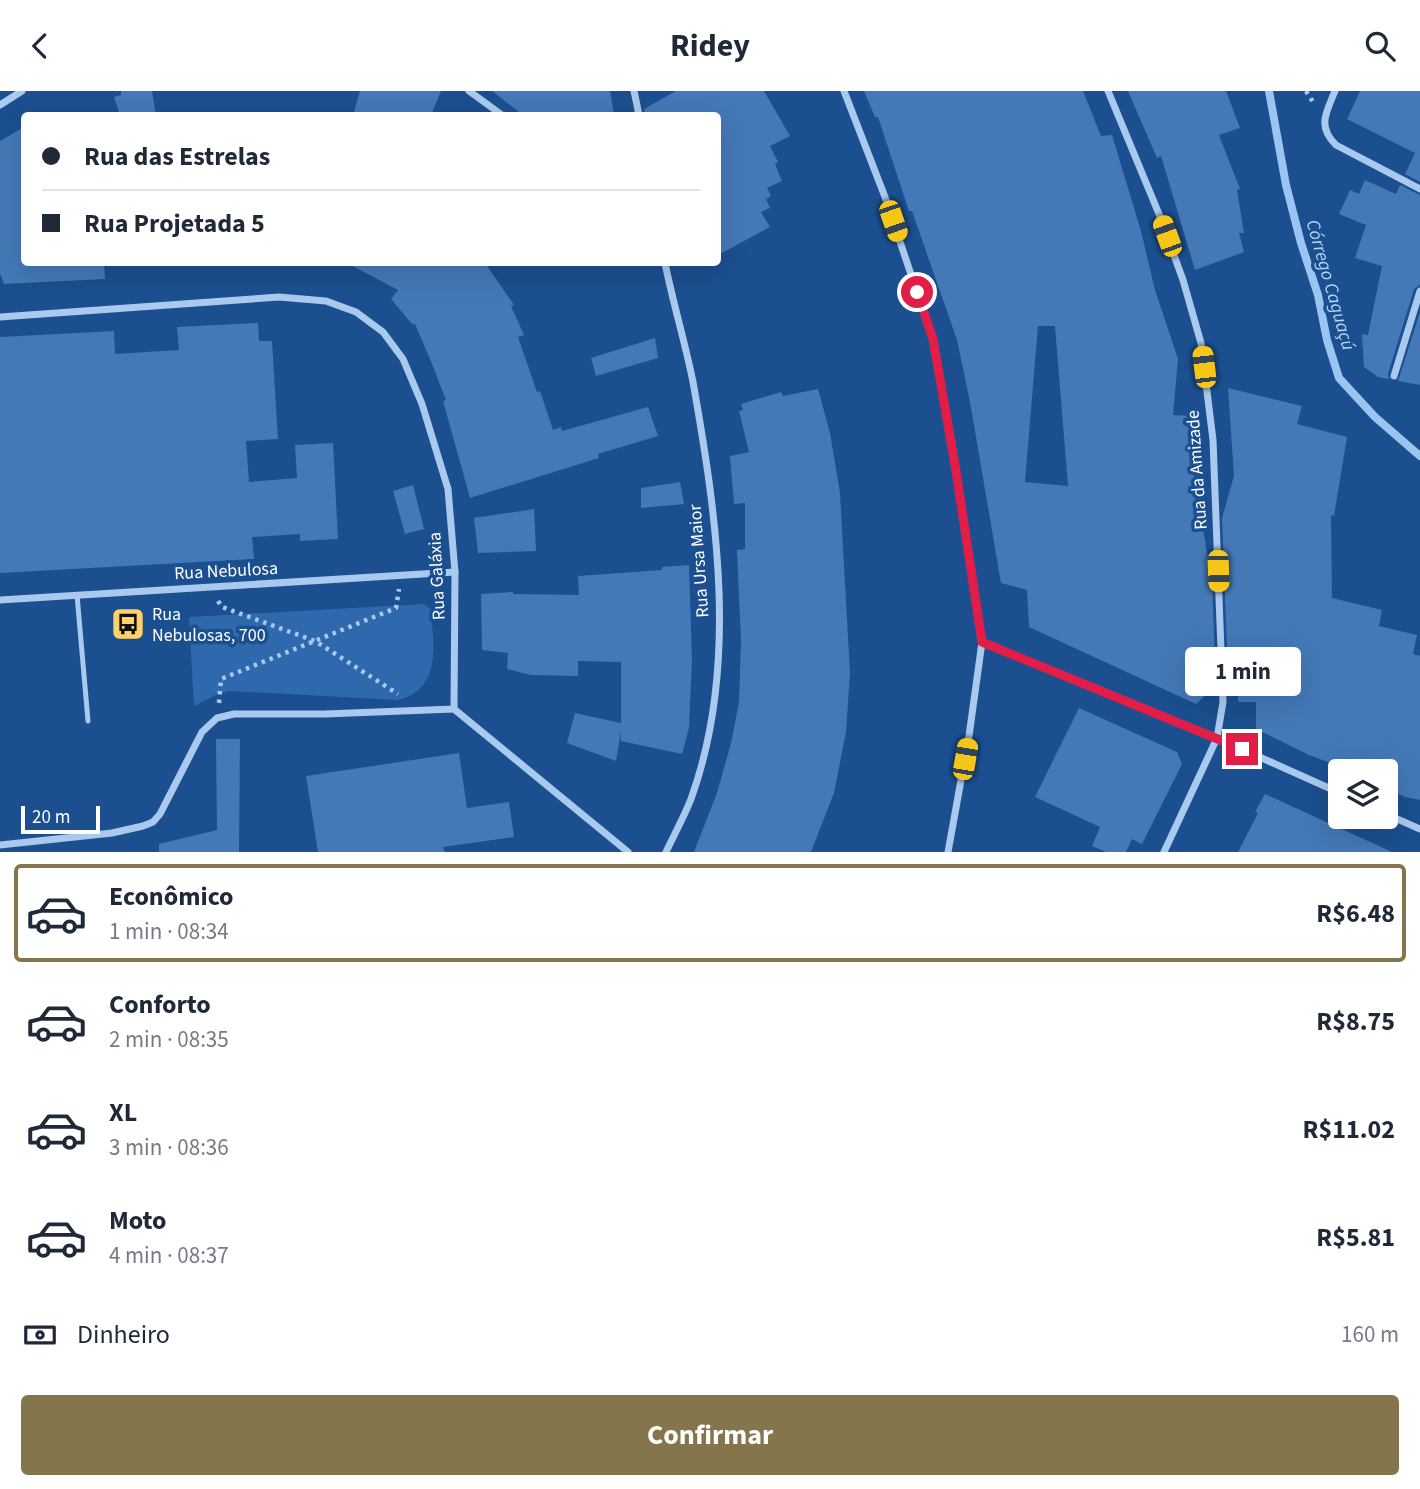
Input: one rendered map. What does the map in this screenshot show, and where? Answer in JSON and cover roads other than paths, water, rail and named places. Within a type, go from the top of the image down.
[{"type":"street","points":[[0,105],[22,91]]},
{"type":"street","points":[[469,91],[498,112]]},
{"type":"street","points":[[634,91],[638,112]]},
{"type":"street","points":[[844,91],[885,197],[933,339],[982,642],[969,736],[948,852]]},
{"type":"street","name":"Rua da Amizade","points":[[1108,91],[1184,280],[1201,343],[1213,440],[1223,702],[1217,738],[1164,852]]},
{"type":"street","points":[[1335,91],[1325,117],[1324,130],[1336,145],[1420,189]]},
{"type":"street","name":"Rua Ursa Maior","points":[[666,266],[692,381],[712,512],[721,601],[716,691],[706,745],[690,799],[666,852]]},
{"type":"street","points":[[1394,376],[1420,291]]},
{"type":"street","name":"Rua Galáxia","points":[[0,317],[279,297],[326,301],[356,312],[383,332],[403,359],[422,404],[448,489],[455,572],[454,709]]},
{"type":"street","name":"Rua Nebulosa","points":[[0,600],[455,572]]},
{"type":"street","points":[[982,642],[1217,738],[1328,788]]},
{"type":"street","points":[[0,845],[112,833],[153,822],[160,814],[202,732],[217,718],[234,714],[454,709],[628,852]]},
{"type":"street","points":[[1398,819],[1420,829]]},
{"type":"lane","points":[[77,595],[88,721]]},
{"type":"waterway","name":"Córrego Caguaçú","points":[[1269,91],[1286,185],[1339,378],[1375,417],[1420,456]]},
{"type":"place","name":"Rua Nebulosas, 700","points":[[128,624]]}]
